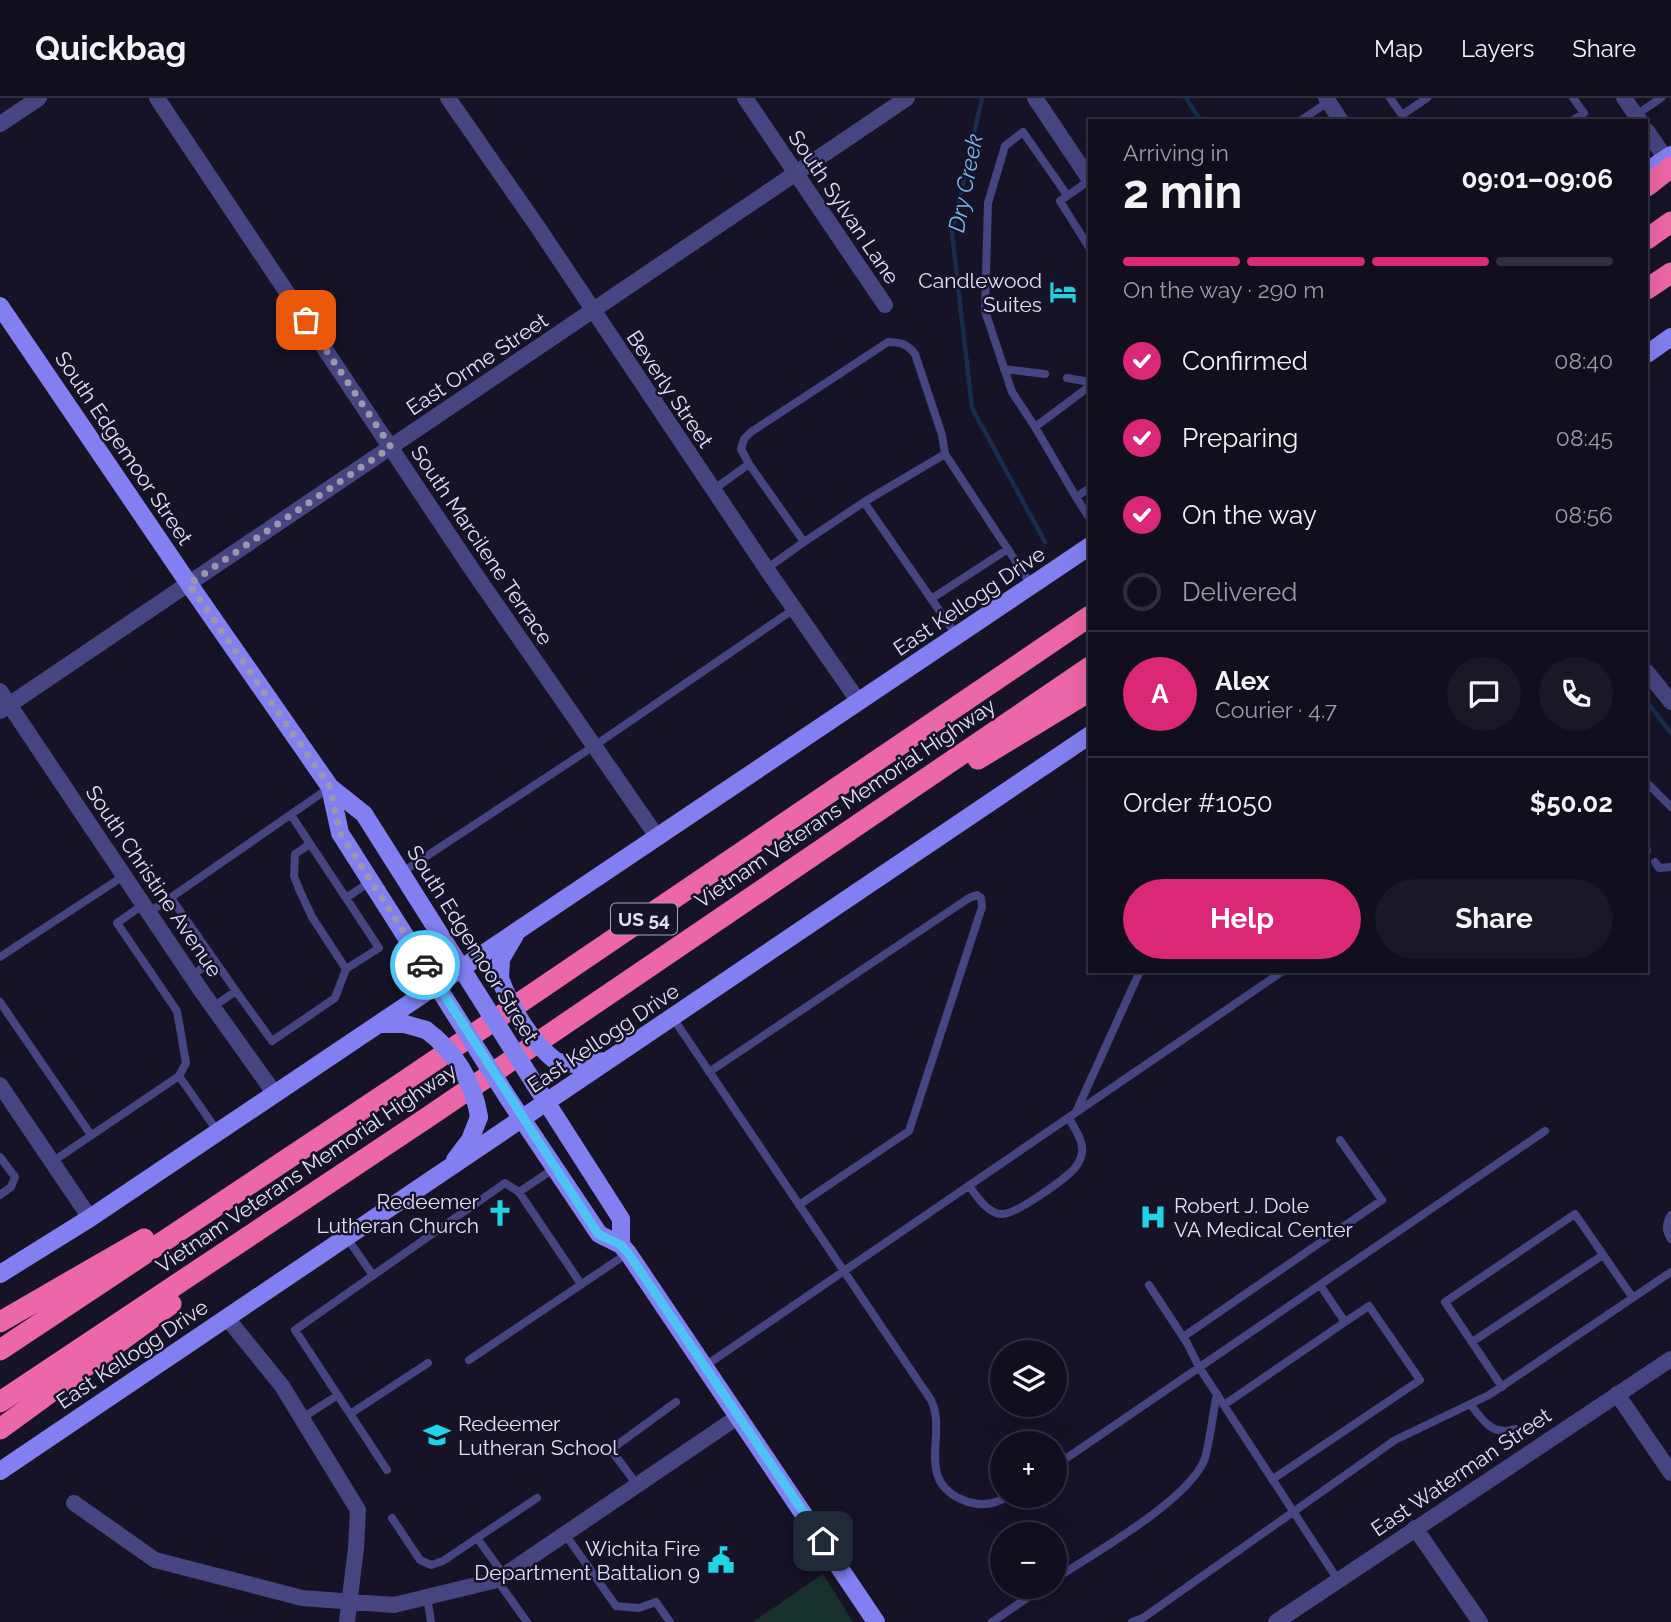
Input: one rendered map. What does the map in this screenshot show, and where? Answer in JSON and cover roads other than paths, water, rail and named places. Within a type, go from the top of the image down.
[{"type":"highway","points":[[1648,185],[1669,160]]},
{"type":"highway","points":[[1648,238],[1671,222]]},
{"type":"highway","points":[[1648,288],[1671,273]]},
{"type":"highway","points":[[881,757],[1088,602]]},
{"type":"highway","name":"Vietnam Veterans Memorial Highway","points":[[0,1350],[406,1080],[1088,617]]},
{"type":"highway","name":"Vietnam Veterans Memorial Highway","points":[[0,1402],[428,1118],[1088,668]]},
{"type":"highway","points":[[781,877],[1088,692]]},
{"type":"highway","points":[[0,1322],[190,1213],[406,1080]]},
{"type":"highway","points":[[0,1429],[428,1118]]},
{"type":"main road","points":[[1648,171],[1669,160]]},
{"type":"main road","name":"South Edgemoor Street","points":[[0,306],[330,787],[364,814],[546,1105],[621,1219],[624,1249]]},
{"type":"main road","points":[[1648,353],[1671,337]]},
{"type":"main road","name":"East Kellogg Drive","points":[[0,1274],[437,986],[1088,548]]},
{"type":"main road","name":"East Kellogg Drive","points":[[0,1471],[546,1105],[1088,736]]},
{"type":"main road","name":"South Edgemoor Street","points":[[330,787],[340,833],[508,1098],[598,1234],[624,1249],[876,1622]]},
{"type":"main road","points":[[517,932],[501,959],[500,978],[507,997],[541,1050],[557,1062],[575,1065],[611,1060]]},
{"type":"main road","points":[[379,1024],[405,1024],[426,1030],[441,1041],[468,1079],[476,1098],[479,1117],[470,1140],[446,1171]]},
{"type":"street","points":[[0,124],[39,98]]},
{"type":"street","name":"South Marcilene Terrace","points":[[158,98],[473,571],[658,838]]},
{"type":"street","name":"Beverly Street","points":[[448,98],[859,702]]},
{"type":"street","name":"South Sylvan Lane","points":[[745,98],[885,305]]},
{"type":"street","name":"East Orme Street","points":[[3,702],[189,584],[907,98]]},
{"type":"street","points":[[1035,98],[1088,177]]},
{"type":"street","points":[[1624,98],[1638,118]]},
{"type":"street","points":[[1327,100],[1340,119]]},
{"type":"street","points":[[1648,132],[1669,160]]},
{"type":"street","points":[[1648,673],[1671,702]]},
{"type":"street","name":"South Christine Avenue","points":[[3,702],[275,1094]]},
{"type":"street","points":[[0,1085],[90,1217]]},
{"type":"street","points":[[227,1318],[282,1386],[358,1510],[347,1622]]},
{"type":"street","name":"East Waterman Street","points":[[1276,1622],[1671,1359]]},
{"type":"street","points":[[1617,1394],[1671,1473]]},
{"type":"street","points":[[74,1503],[155,1559],[302,1598],[394,1605],[500,1578],[739,1416]]},
{"type":"street","points":[[1415,1528],[1480,1622]]},
{"type":"lane","points":[[1390,98],[1401,118],[1427,98]]},
{"type":"lane","points":[[1573,98],[1588,119]]},
{"type":"lane","points":[[1638,118],[1661,98]]},
{"type":"lane","points":[[1303,119],[1327,100]]},
{"type":"lane","points":[[1575,119],[1584,113]]},
{"type":"lane","points":[[1068,195],[1023,132],[1005,146],[988,203],[985,311],[1012,392],[1088,516]]},
{"type":"lane","points":[[1088,181],[1060,201],[1088,246]]},
{"type":"lane","points":[[803,542],[749,464],[741,449],[744,439],[888,342],[900,342],[909,346],[915,354],[942,435],[945,454],[1032,586]]},
{"type":"lane","points":[[1004,369],[1045,374]]},
{"type":"lane","points":[[1067,378],[1088,383]]},
{"type":"lane","points":[[1035,428],[1088,386]]},
{"type":"lane","points":[[766,569],[864,502],[945,454]]},
{"type":"lane","points":[[713,490],[749,464]]},
{"type":"lane","points":[[1076,497],[1088,489]]},
{"type":"lane","points":[[864,502],[957,636]]},
{"type":"lane","points":[[931,599],[1008,549]]},
{"type":"lane","points":[[401,873],[594,746],[794,609]]},
{"type":"lane","points":[[1648,783],[1671,807]]},
{"type":"lane","points":[[52,1161],[179,1076],[186,1063],[177,1011],[117,923],[172,898],[330,787]]},
{"type":"lane","points":[[172,898],[272,1041],[335,998],[346,969],[379,948],[290,815]]},
{"type":"lane","points":[[310,844],[295,854],[294,876],[312,917],[346,969]]},
{"type":"lane","points":[[1655,862],[1659,868],[1671,867]]},
{"type":"lane","points":[[0,957],[125,875]]},
{"type":"lane","points":[[346,898],[371,881]]},
{"type":"lane","points":[[709,1072],[969,898],[976,895],[981,898],[982,907],[909,1131],[799,1205]]},
{"type":"lane","points":[[191,976],[214,960]]},
{"type":"lane","points":[[969,1186],[985,1206],[995,1213],[1005,1215],[1073,1171],[1083,1150],[1072,1116],[1139,973]]},
{"type":"lane","points":[[705,1366],[1280,973]]},
{"type":"lane","points":[[213,1007],[236,991]]},
{"type":"lane","points":[[0,1002],[91,1135]]},
{"type":"lane","points":[[673,1018],[936,1410],[934,1464],[937,1477],[944,1488],[960,1499],[975,1504],[990,1504]]},
{"type":"lane","points":[[179,1076],[218,1132]]},
{"type":"lane","points":[[1067,1458],[1545,1131]]},
{"type":"lane","points":[[1183,1337],[1382,1200],[1340,1140]]},
{"type":"lane","points":[[0,1157],[15,1177],[11,1187],[0,1195]]},
{"type":"lane","points":[[519,1192],[555,1168]]},
{"type":"lane","points":[[387,1470],[295,1330],[505,1183],[519,1192],[582,1284]]},
{"type":"lane","points":[[1502,1387],[1445,1301],[1575,1214],[1633,1298]]},
{"type":"lane","points":[[1671,1215],[1667,1222],[1667,1233],[1671,1239]]},
{"type":"lane","points":[[347,1238],[372,1274]]},
{"type":"lane","points":[[469,1360],[582,1284],[624,1249]]},
{"type":"lane","points":[[1472,1342],[1603,1255]]},
{"type":"lane","points":[[1132,1622],[1143,1618],[1395,1440],[1471,1405],[1502,1387],[1671,1272]]},
{"type":"lane","points":[[1149,1285],[1199,1367],[1338,1580]]},
{"type":"lane","points":[[1320,1285],[1346,1322]]},
{"type":"lane","points":[[1224,1405],[1369,1306],[1420,1380],[1273,1479]]},
{"type":"lane","points":[[350,1414],[428,1363]]},
{"type":"lane","points":[[1067,1571],[1170,1502],[1193,1478],[1205,1461],[1217,1394]]},
{"type":"lane","points":[[301,1418],[338,1395]]},
{"type":"lane","points":[[638,1486],[614,1454],[613,1448],[676,1402]]},
{"type":"lane","points":[[1471,1405],[1485,1425],[1504,1431],[1515,1429]]},
{"type":"lane","points":[[392,1518],[420,1560],[431,1565],[443,1561],[537,1498]]},
{"type":"lane","points":[[565,1534],[616,1606],[639,1608],[656,1602],[670,1622]]},
{"type":"lane","points":[[477,1538],[527,1622]]},
{"type":"lane","points":[[427,1597],[431,1622]]},
{"type":"lane","points":[[992,1622],[1026,1599]]},
{"type":"waterway","name":"Dry Creek","points":[[982,98],[952,233],[972,408],[1045,542]]},
{"type":"waterway","points":[[1186,98],[1200,119]]},
{"type":"waterway","points":[[1648,703],[1671,733]]},
{"type":"place","name":"Candlewood Suites","points":[[1063,292]]},
{"type":"place","name":"Redeemer Lutheran Church","points":[[500,1213]]},
{"type":"place","name":"Robert J. Dole VA Medical Center","points":[[1153,1217]]},
{"type":"place","name":"Redeemer Lutheran School","points":[[437,1435]]},
{"type":"place","name":"Wichita Fire Department Battalion 9","points":[[721,1560]]}]
